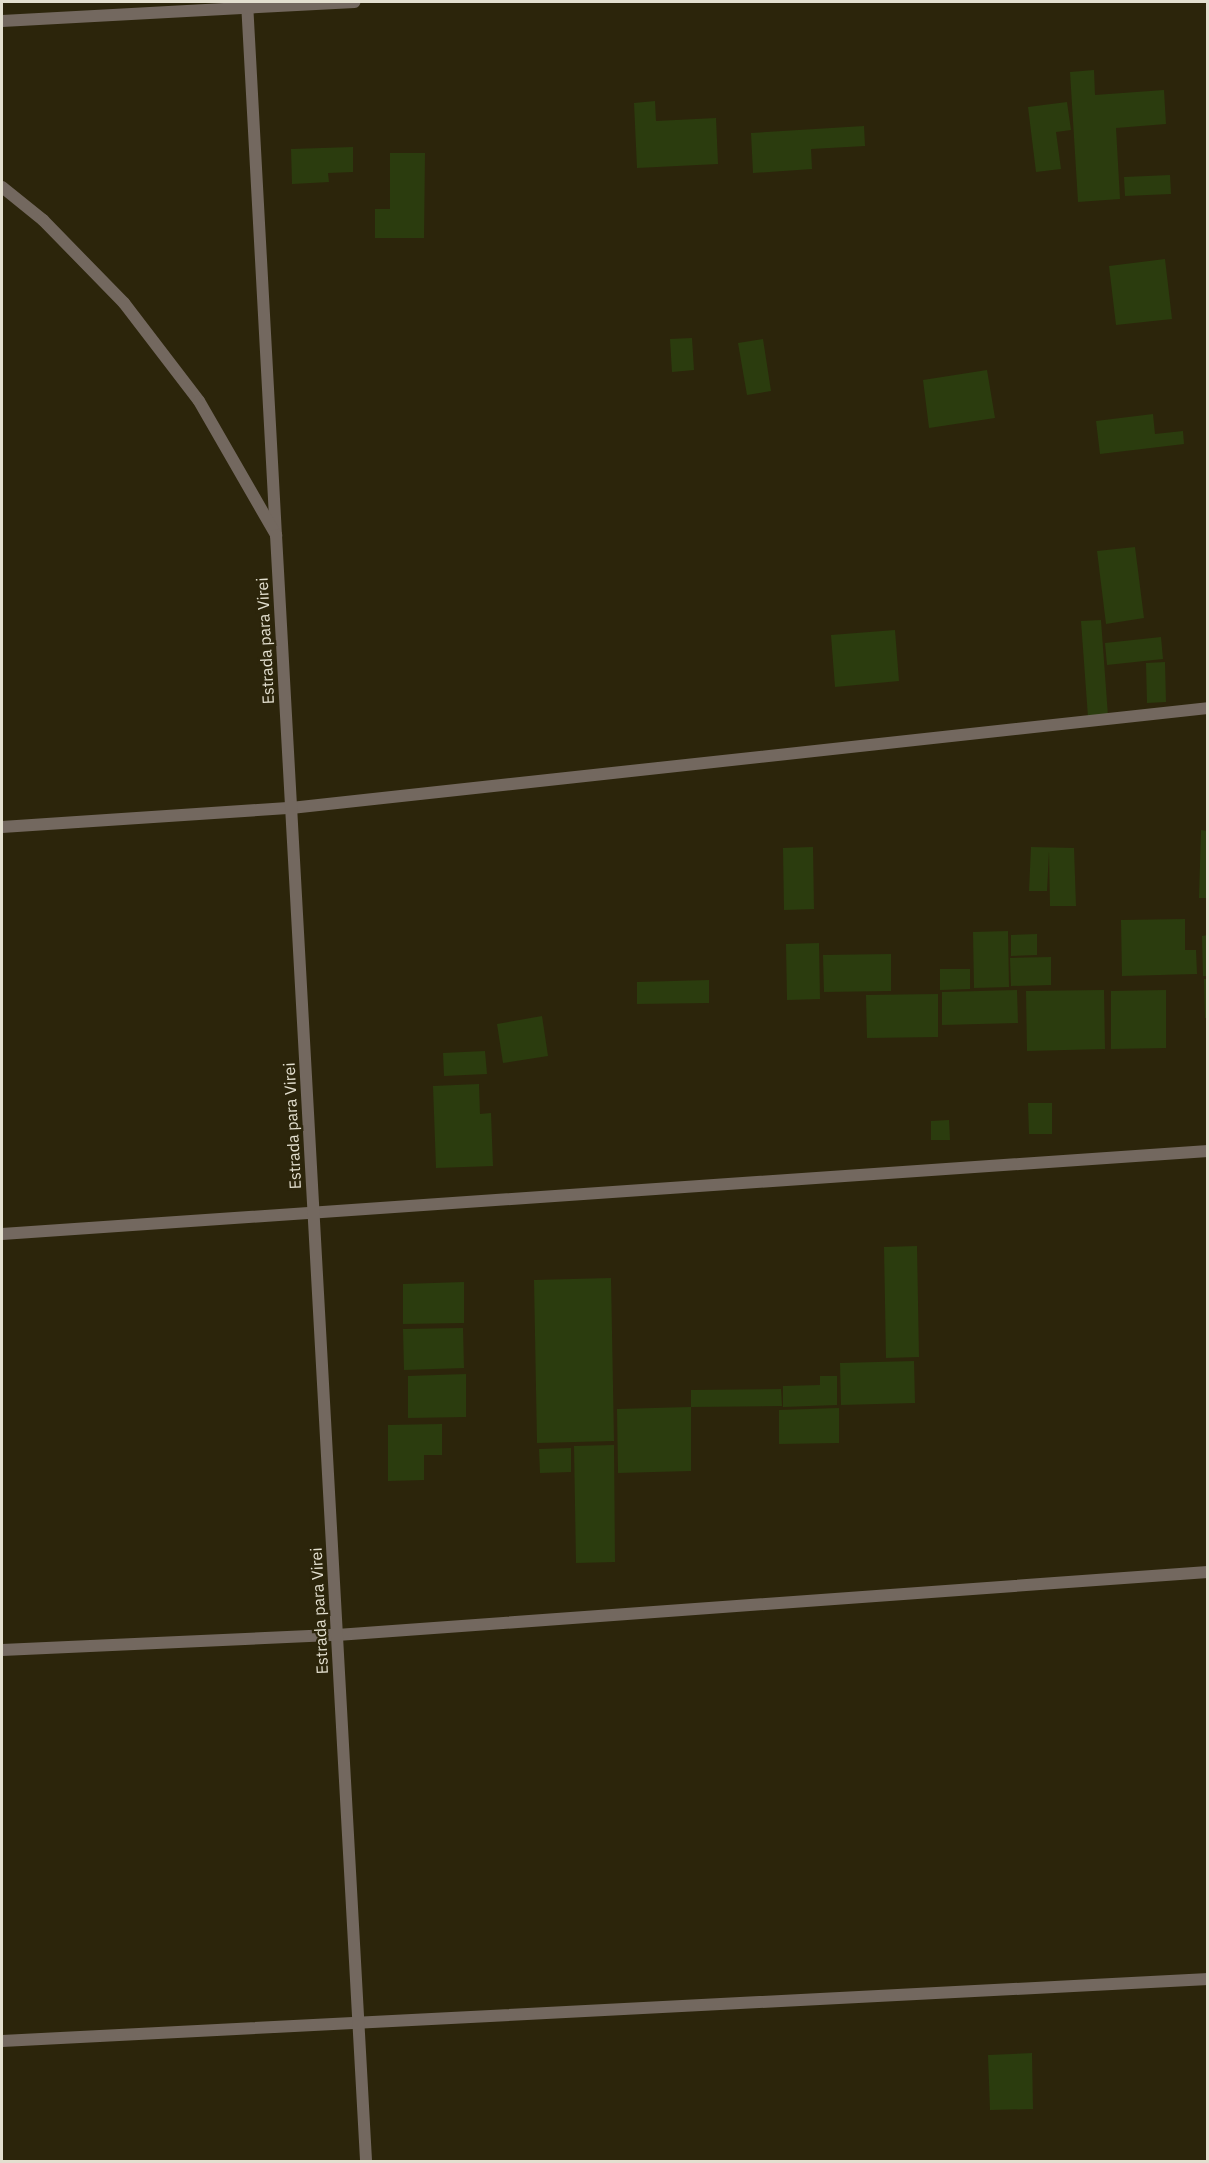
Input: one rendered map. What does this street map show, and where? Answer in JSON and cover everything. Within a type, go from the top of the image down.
[{"type":"street","points":[[2,21],[247,4],[354,2]]},
{"type":"street","points":[[247,4],[276,535]]},
{"type":"street","name":"Estrada para Virei","points":[[2,187],[43,220],[124,303],[199,401],[276,535],[366,2162]]},
{"type":"street","points":[[2,827],[291,808],[1208,708]]},
{"type":"street","points":[[2,1234],[1208,1151]]},
{"type":"street","points":[[2,1650],[337,1635],[1208,1572]]},
{"type":"street","points":[[2,2041],[1208,1979]]},
{"type":"building","points":[[1094,70],[1095,95],[1164,90],[1166,124],[1116,128],[1120,199],[1078,202],[1070,72]]},
{"type":"building","points":[[655,101],[656,121],[716,118],[718,164],[637,168],[634,103]]},
{"type":"building","points":[[1067,102],[1071,130],[1056,132],[1061,169],[1036,172],[1028,107]]},
{"type":"building","points":[[864,126],[865,146],[811,149],[812,169],[753,173],[751,133]]},
{"type":"building","points":[[353,147],[353,172],[328,173],[329,182],[292,184],[291,149]]},
{"type":"building","points":[[390,153],[425,153],[424,238],[375,238],[375,209],[390,209]]},
{"type":"building","points":[[1170,175],[1171,194],[1125,196],[1124,177]]},
{"type":"building","points":[[1165,259],[1172,319],[1116,325],[1109,266]]},
{"type":"building","points":[[692,338],[694,370],[672,372],[670,339]]},
{"type":"building","points":[[763,339],[771,391],[747,395],[738,343]]},
{"type":"building","points":[[987,370],[995,418],[929,428],[923,380]]},
{"type":"building","points":[[1153,414],[1155,434],[1183,431],[1184,444],[1100,454],[1096,421]]},
{"type":"building","points":[[1135,547],[1144,618],[1106,624],[1097,551]]},
{"type":"building","points":[[1101,620],[1108,716],[1088,717],[1081,621]]},
{"type":"building","points":[[895,630],[899,681],[835,687],[831,635]]},
{"type":"building","points":[[1161,637],[1163,659],[1107,665],[1105,643]]},
{"type":"building","points":[[1165,662],[1166,702],[1147,703],[1146,663]]},
{"type":"building","points":[[1201,830],[1208,831],[1208,898],[1199,898]]},
{"type":"building","points":[[813,847],[814,909],[784,910],[783,848]]},
{"type":"building","points":[[1031,847],[1074,848],[1076,906],[1050,906],[1049,851],[1047,891],[1029,891]]},
{"type":"building","points":[[1185,919],[1185,950],[1196,950],[1197,974],[1122,976],[1121,920]]},
{"type":"building","points":[[1008,931],[1009,987],[974,988],[973,932]]},
{"type":"building","points":[[1037,934],[1037,955],[1011,956],[1011,935]]},
{"type":"building","points":[[1208,935],[1208,976],[1203,976],[1202,936]]},
{"type":"building","points":[[819,943],[820,999],[787,1000],[786,944]]},
{"type":"building","points":[[891,954],[891,991],[824,992],[823,955]]},
{"type":"building","points":[[1051,957],[1051,985],[1011,986],[1010,958]]},
{"type":"building","points":[[940,969],[970,969],[970,989],[940,990]]},
{"type":"building","points":[[1204,979],[1208,979],[1208,1018],[1205,1018]]},
{"type":"building","points":[[709,980],[709,1003],[637,1004],[637,982]]},
{"type":"building","points":[[1017,990],[1018,1023],[942,1025],[942,992]]},
{"type":"building","points":[[1104,990],[1105,1049],[1027,1051],[1026,991]]},
{"type":"building","points":[[1166,990],[1166,1048],[1111,1049],[1111,991]]},
{"type":"building","points":[[938,994],[938,1037],[867,1038],[866,995]]},
{"type":"building","points":[[542,1016],[548,1056],[503,1063],[497,1024]]},
{"type":"building","points":[[485,1051],[487,1074],[444,1076],[443,1053]]},
{"type":"building","points":[[479,1084],[480,1114],[491,1113],[493,1166],[436,1168],[433,1086]]},
{"type":"building","points":[[1028,1103],[1052,1103],[1052,1134],[1029,1134]]},
{"type":"building","points":[[949,1120],[950,1140],[931,1140],[931,1121]]},
{"type":"building","points":[[917,1246],[919,1357],[886,1358],[884,1247]]},
{"type":"building","points":[[611,1278],[614,1441],[537,1443],[534,1280]]},
{"type":"building","points":[[464,1282],[464,1323],[403,1324],[403,1284]]},
{"type":"building","points":[[463,1328],[464,1368],[404,1370],[403,1329]]},
{"type":"building","points":[[914,1361],[915,1403],[841,1405],[840,1363]]},
{"type":"building","points":[[466,1374],[466,1417],[408,1418],[408,1376]]},
{"type":"building","points":[[820,1376],[837,1376],[837,1405],[783,1407],[783,1386],[820,1385]]},
{"type":"building","points":[[781,1389],[782,1406],[691,1407],[691,1390]]},
{"type":"building","points":[[691,1407],[691,1471],[618,1473],[617,1409]]},
{"type":"building","points":[[839,1408],[839,1443],[779,1444],[779,1410]]},
{"type":"building","points":[[442,1424],[442,1455],[424,1455],[424,1480],[388,1481],[388,1425]]},
{"type":"building","points":[[614,1445],[615,1562],[576,1563],[574,1446]]},
{"type":"building","points":[[571,1448],[571,1472],[540,1473],[539,1449]]},
{"type":"building","points":[[1032,2053],[1033,2109],[990,2110],[988,2055]]}]
